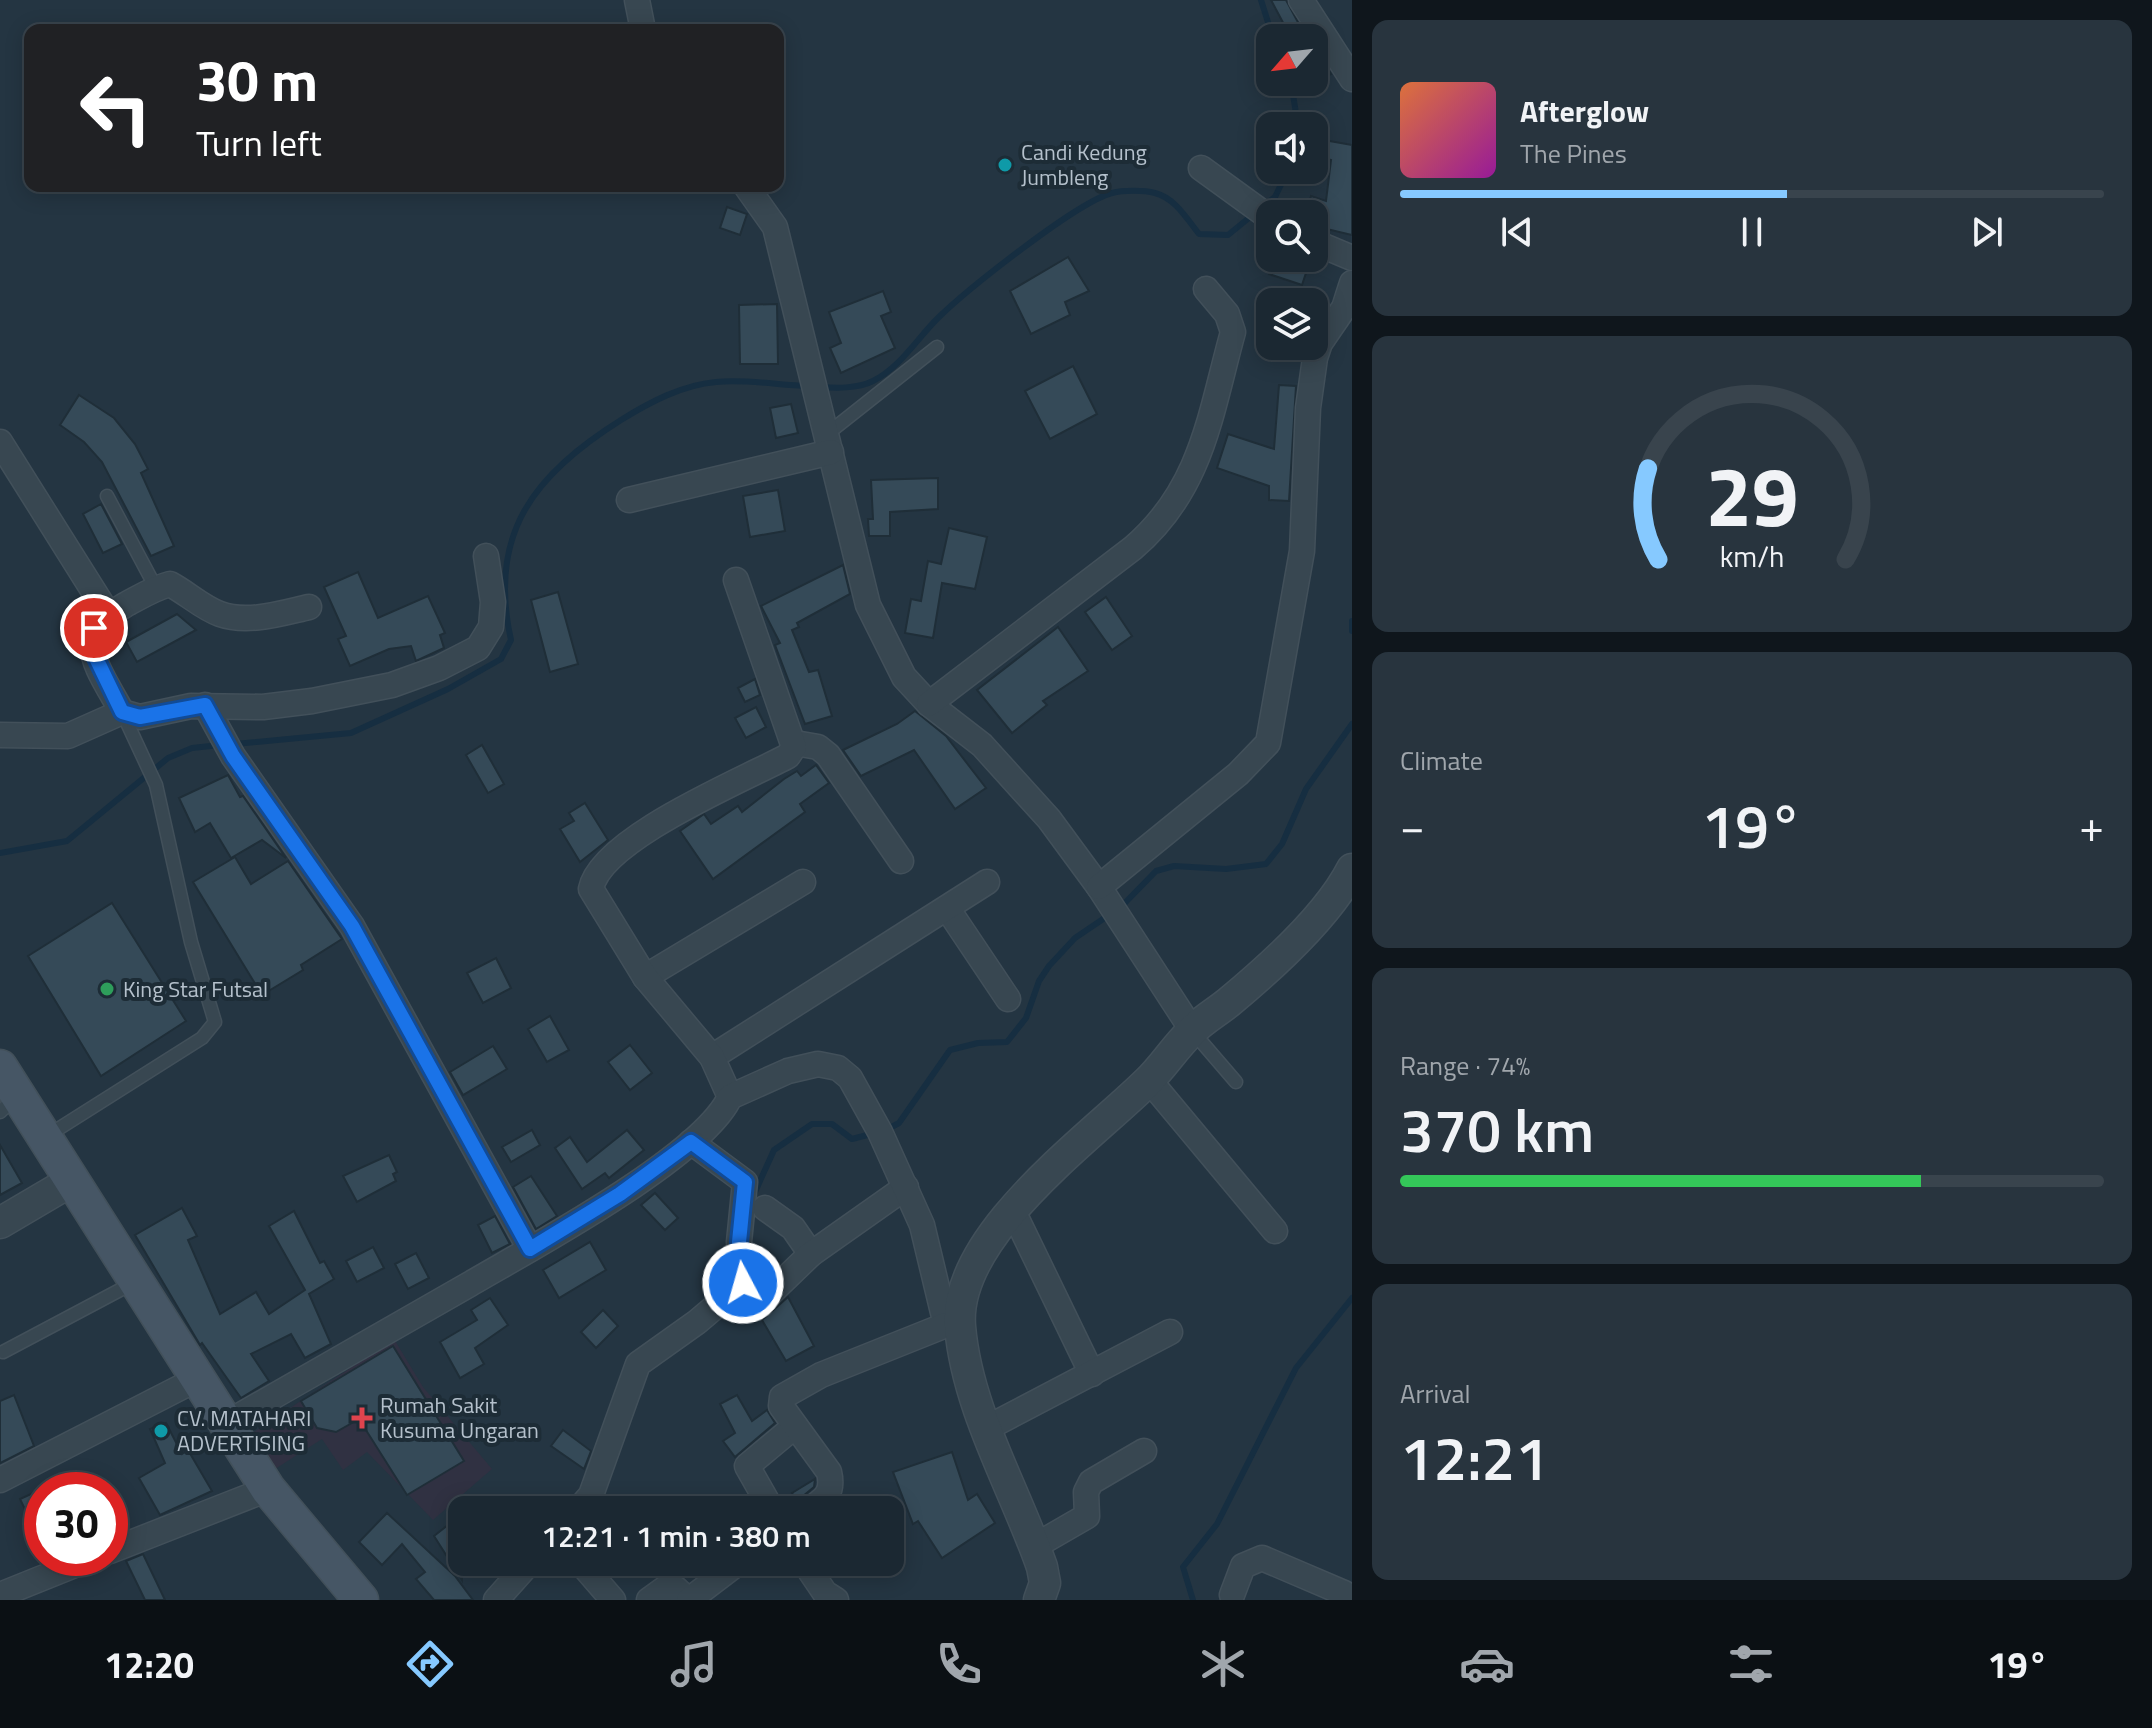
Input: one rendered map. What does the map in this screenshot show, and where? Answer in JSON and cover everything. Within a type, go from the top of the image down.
[{"type":"main road","points":[[6,1091],[47,1137],[135,1282],[268,1489],[361,1600]]},
{"type":"street","points":[[637,0],[642,24]]},
{"type":"street","points":[[1301,0],[1352,79]]},
{"type":"street","points":[[1201,168],[1256,208]]},
{"type":"street","points":[[750,192],[775,227],[868,605],[904,677],[929,704],[982,745],[1031,797],[1099,887],[1125,932],[1192,1030]]},
{"type":"street","points":[[1328,248],[1352,258]]},
{"type":"street","points":[[1099,887],[1238,774],[1268,743],[1302,551],[1308,408],[1315,358],[1320,343],[1344,308],[1352,283]]},
{"type":"street","points":[[929,704],[1133,548],[1158,526],[1177,502],[1195,468],[1233,332],[1227,314],[1206,289]]},
{"type":"street","points":[[0,442],[108,614]]},
{"type":"street","points":[[629,500],[829,443]]},
{"type":"street","points":[[0,735],[68,736],[122,712],[140,717],[205,705],[263,707],[335,698],[392,685],[468,654],[483,643],[491,627],[493,602],[486,556]]},
{"type":"street","points":[[730,1097],[712,1057],[645,977],[591,889],[597,870],[655,824],[788,756],[795,743],[736,580]]},
{"type":"street","points":[[122,712],[92,644],[94,628],[108,614],[156,588],[170,584],[217,613],[234,618],[261,617],[309,607]]},
{"type":"street","points":[[205,705],[233,756],[352,926],[530,1249]]},
{"type":"street","points":[[795,743],[818,747],[828,755],[901,861]]},
{"type":"street","points":[[645,977],[803,882]]},
{"type":"street","points":[[712,1057],[987,882]]},
{"type":"street","points":[[827,1496],[832,1483],[829,1472],[781,1406],[782,1397],[821,1375],[953,1325],[968,1281],[984,1250],[1013,1211],[1052,1169],[1149,1080],[1192,1030],[1264,971],[1348,888]]},
{"type":"street","points":[[947,908],[1008,999]]},
{"type":"street","points":[[227,1423],[620,1194],[691,1142],[724,1109],[730,1097],[788,1071],[826,1065],[850,1078],[878,1129],[922,1225],[968,1377],[1035,1546],[1045,1583],[1039,1600]]},
{"type":"street","points":[[1149,1080],[1275,1231]]},
{"type":"street","points":[[590,1496],[638,1364],[697,1322],[743,1283],[739,1242],[745,1182],[691,1142]]},
{"type":"street","points":[[0,1223],[73,1180]]},
{"type":"street","points":[[756,1307],[811,1254],[906,1187]]},
{"type":"street","points":[[765,1208],[793,1228],[811,1254]]},
{"type":"street","points":[[1013,1211],[1092,1374]]},
{"type":"street","points":[[987,1428],[1170,1332]]},
{"type":"street","points":[[0,1480],[197,1379]]},
{"type":"street","points":[[764,1496],[747,1466],[795,1426]]},
{"type":"street","points":[[1035,1546],[1087,1516],[1086,1492],[1091,1482],[1144,1451]]},
{"type":"street","points":[[128,1544],[268,1489]]},
{"type":"street","points":[[1232,1595],[1243,1566],[1262,1558],[1345,1588]]},
{"type":"street","points":[[3,1585],[33,1576]]},
{"type":"street","points":[[496,1600],[517,1576]]},
{"type":"street","points":[[592,1576],[613,1600]]},
{"type":"street","points":[[649,1600],[667,1587],[675,1588],[689,1600],[721,1576]]},
{"type":"street","points":[[813,1576],[825,1593],[836,1600]]},
{"type":"lane","points":[[829,443],[937,347]]},
{"type":"lane","points":[[107,496],[156,588]]},
{"type":"lane","points":[[47,1137],[202,1038],[215,1022],[191,942],[156,785],[122,712]]},
{"type":"lane","points":[[1192,1030],[1236,1082]]},
{"type":"lane","points":[[3,1352],[135,1282]]},
{"type":"shaded area","name":"Rumah Sakit Kusuma Ungaran","points":[[394,1339],[423,1387],[492,1469],[461,1496],[448,1496],[448,1507],[433,1520],[367,1452],[343,1470],[322,1439],[272,1471],[248,1436]]},
{"type":"building","points":[[1271,0],[1286,0],[1299,24],[1284,24]]},
{"type":"building","points":[[1328,141],[1352,145],[1352,235],[1328,229],[1326,200],[1331,160],[1328,159]]},
{"type":"building","points":[[727,207],[747,214],[740,235],[720,228]]},
{"type":"building","points":[[1068,257],[1089,291],[1065,302],[1070,315],[1031,334],[1010,291]]},
{"type":"building","points":[[1270,272],[1306,272],[1302,285]]},
{"type":"building","points":[[883,291],[891,312],[881,316],[895,348],[841,373],[830,348],[841,343],[829,312]]},
{"type":"building","points":[[777,304],[778,364],[740,364],[739,305]]},
{"type":"building","points":[[1073,366],[1097,414],[1050,439],[1025,391]]},
{"type":"building","points":[[1279,385],[1296,386],[1289,501],[1269,500],[1269,486],[1217,468],[1228,434],[1274,449]]},
{"type":"building","points":[[79,395],[114,418],[135,444],[148,469],[141,473],[174,546],[151,556],[102,462],[84,442],[60,425]]},
{"type":"building","points":[[791,404],[798,433],[776,438],[770,408]]},
{"type":"building","points":[[938,478],[938,509],[890,512],[890,536],[869,536],[868,519],[873,519],[871,480]]},
{"type":"building","points":[[778,490],[785,531],[750,537],[743,496]]},
{"type":"building","points":[[101,504],[122,544],[103,553],[83,514]]},
{"type":"building","points":[[949,528],[987,537],[975,589],[942,583],[933,638],[905,633],[911,599],[921,601],[928,561],[941,564]]},
{"type":"building","points":[[843,565],[850,594],[797,623],[799,627],[792,630],[809,672],[818,670],[832,716],[805,724],[775,645],[780,643],[761,606]]},
{"type":"building","points":[[358,572],[378,618],[428,596],[445,633],[440,635],[444,648],[416,661],[411,646],[389,649],[350,666],[338,639],[346,636],[324,587]]},
{"type":"building","points":[[558,592],[578,664],[550,672],[531,600]]},
{"type":"building","points":[[1106,597],[1132,636],[1112,650],[1085,612]]},
{"type":"building","points":[[177,614],[196,630],[137,662],[126,642]]},
{"type":"building","points":[[1058,627],[1088,671],[1043,701],[1047,705],[1012,733],[977,690]]},
{"type":"building","points":[[755,679],[760,695],[745,702],[738,688]]},
{"type":"building","points":[[756,707],[766,727],[746,738],[735,718]]},
{"type":"building","points":[[915,711],[946,736],[986,788],[955,809],[914,750],[861,776],[843,750],[897,724]]},
{"type":"building","points":[[482,745],[504,784],[488,793],[466,755]]},
{"type":"building","points":[[816,765],[829,783],[800,804],[805,812],[713,879],[680,831],[704,814],[711,824],[738,806],[742,812],[784,779],[797,771],[801,776]]},
{"type":"building","points":[[228,775],[240,797],[243,796],[286,858],[262,840],[231,858],[210,823],[195,832],[179,798]]},
{"type":"building","points":[[585,803],[608,840],[580,862],[560,829],[574,821],[569,813]]},
{"type":"building","points":[[235,857],[251,884],[288,861],[342,939],[301,965],[303,970],[262,995],[193,882]]},
{"type":"building","name":"King Star Futsal","points":[[112,903],[186,1021],[101,1076],[28,956]]},
{"type":"building","points":[[496,958],[511,988],[483,1003],[467,973]]},
{"type":"building","points":[[550,1016],[569,1050],[547,1062],[528,1029]]},
{"type":"building","points":[[630,1045],[652,1073],[630,1090],[608,1062]]},
{"type":"building","points":[[493,1046],[507,1069],[463,1095],[450,1072]]},
{"type":"building","points":[[532,1130],[540,1145],[511,1162],[502,1147]]},
{"type":"building","points":[[627,1130],[644,1150],[609,1178],[605,1173],[582,1189],[555,1148],[570,1137],[587,1162]]},
{"type":"building","points":[[0,1145],[22,1183],[0,1195]]},
{"type":"building","points":[[389,1155],[397,1172],[393,1174],[396,1181],[357,1202],[343,1176]]},
{"type":"building","points":[[531,1176],[557,1216],[536,1229],[513,1187]]},
{"type":"building","points":[[655,1193],[678,1218],[665,1230],[641,1205]]},
{"type":"building","points":[[182,1208],[197,1236],[188,1240],[220,1314],[256,1292],[269,1314],[305,1290],[269,1226],[294,1211],[320,1263],[324,1261],[334,1279],[309,1294],[331,1344],[305,1358],[291,1334],[251,1354],[269,1381],[241,1398],[202,1343],[200,1345],[135,1235]]},
{"type":"building","points":[[495,1216],[510,1244],[492,1253],[478,1225]]},
{"type":"building","points":[[590,1242],[606,1270],[559,1298],[543,1270]]},
{"type":"building","points":[[373,1247],[384,1268],[357,1282],[346,1261]]},
{"type":"building","points":[[416,1253],[429,1278],[408,1289],[395,1264]]},
{"type":"building","points":[[788,1297],[814,1346],[786,1361],[762,1320]]},
{"type":"building","points":[[490,1298],[508,1325],[475,1348],[484,1364],[460,1378],[440,1342],[477,1320],[471,1310]]},
{"type":"building","points":[[603,1310],[618,1326],[596,1348],[581,1332]]},
{"type":"building","points":[[393,1346],[464,1461],[407,1495],[359,1419],[336,1432],[317,1428],[301,1401]]},
{"type":"building","points":[[14,1395],[34,1446],[0,1463],[0,1401]]},
{"type":"building","points":[[737,1395],[752,1421],[767,1410],[775,1423],[735,1457],[723,1441],[735,1433],[720,1404]]},
{"type":"building","points":[[166,1423],[182,1454],[188,1450],[212,1491],[160,1515],[139,1478],[165,1463],[150,1429]]},
{"type":"building","points":[[563,1430],[591,1451],[584,1469],[551,1446]]},
{"type":"building","points":[[952,1452],[968,1500],[977,1494],[995,1523],[942,1558],[918,1521],[913,1524],[893,1472]]},
{"type":"building","points":[[815,1479],[814,1487],[803,1496],[794,1496],[792,1493]]},
{"type":"building","points":[[387,1513],[448,1570],[448,1576],[455,1576],[473,1600],[434,1600],[416,1579],[425,1572],[402,1544],[382,1565],[359,1542]]},
{"type":"building","points":[[448,1525],[448,1558],[434,1536]]},
{"type":"building","points":[[143,1554],[165,1600],[145,1600],[128,1560]]},
{"type":"waterway","points":[[1261,0],[1269,24]]},
{"type":"waterway","points":[[1293,96],[1296,112]]},
{"type":"waterway","points":[[1271,200],[1281,184]]},
{"type":"waterway","points":[[819,387],[860,385],[883,375],[973,287],[1074,212],[1112,193],[1150,192],[1169,199],[1199,234],[1228,235],[1255,213]]},
{"type":"waterway","points":[[235,744],[351,733],[448,689],[501,659],[511,640],[505,602],[506,568],[513,538],[525,510],[542,485],[564,462],[621,420],[667,395],[703,384],[739,381],[808,386]]},
{"type":"waterway","points":[[1352,621],[1352,631]]},
{"type":"waterway","points":[[1121,907],[1156,871],[1174,866],[1226,869],[1266,864],[1282,844],[1306,789],[1352,724]]},
{"type":"waterway","points":[[0,853],[67,841],[168,758],[192,748],[220,745]]},
{"type":"waterway","points":[[886,1130],[899,1123],[950,1050],[978,1043],[1007,1042],[1026,1018],[1039,981],[1049,966],[1075,938],[1112,913]]},
{"type":"waterway","points":[[755,1192],[774,1150],[812,1124],[832,1124],[852,1139],[875,1133]]},
{"type":"waterway","points":[[1193,1600],[1183,1567],[1217,1524],[1296,1368],[1352,1298]]},
{"type":"place","name":"Candi Kedung Jumbleng","points":[[1005,165]]},
{"type":"place","name":"King Star Futsal","points":[[107,989]]},
{"type":"place","name":"Rumah Sakit Kusuma Ungaran","points":[[362,1418]]},
{"type":"place","name":"CV. MATAHARI ADVERTISING","points":[[161,1431]]},
{"type":"route","points":[[94,628],[92,644],[95,656],[122,712],[140,717],[205,705],[233,756],[289,831],[352,926],[419,1042],[472,1148],[530,1249],[620,1194],[691,1142],[745,1182],[739,1242],[743,1283]]}]
